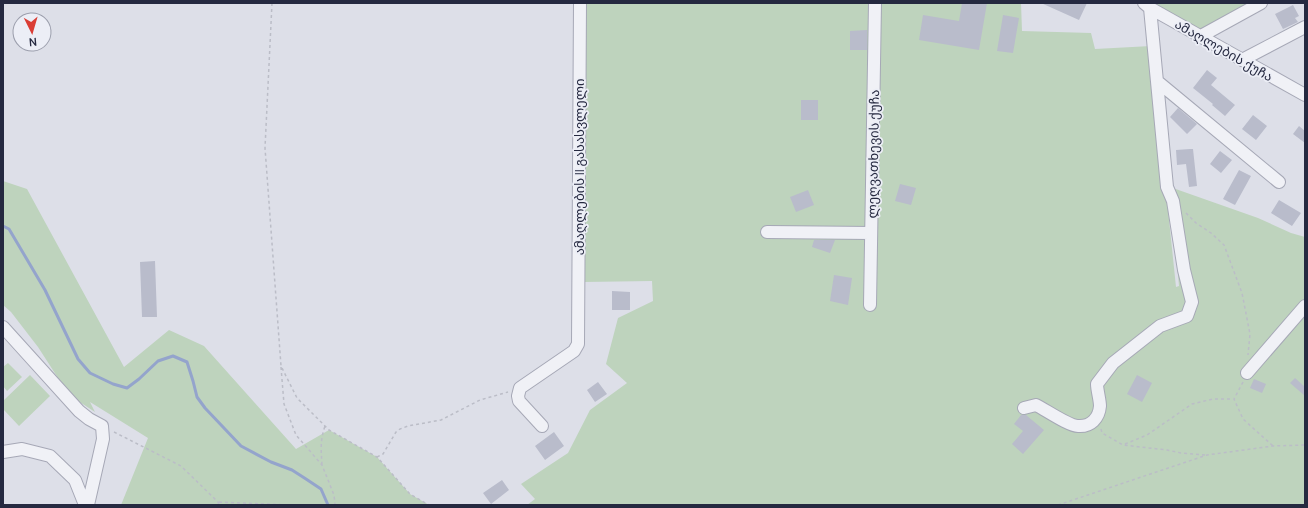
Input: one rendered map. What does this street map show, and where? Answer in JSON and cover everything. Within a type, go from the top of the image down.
[{"type":"street","name":"ამაღლების II გასასვლელი","points":[[520,388],[574,351],[578,344],[580,3]]},
{"type":"street","name":"ლეღვათხევის ქუჩა","points":[[870,305],[875,3]]},
{"type":"street","points":[[1201,36],[1261,3]]},
{"type":"street","points":[[1024,408],[1036,405],[1077,426],[1090,424],[1097,418],[1100,405],[1097,384],[1113,363],[1160,326],[1187,316],[1192,302],[1184,270],[1173,201],[1167,187],[1158,82],[1147,6]]},
{"type":"street","name":"ამაღლების ქუჩა","points":[[1147,6],[1305,96]]},
{"type":"street","points":[[1242,60],[1305,27]]},
{"type":"street","points":[[1158,82],[1279,182]]},
{"type":"street","points":[[767,232],[871,233]]},
{"type":"street","points":[[1246,373],[1305,306]]},
{"type":"street","points":[[3,328],[79,411],[89,419],[102,426],[103,439],[86,505]]},
{"type":"street","points":[[520,388],[518,396],[519,401],[542,426]]},
{"type":"street","points":[[3,452],[22,449],[50,456],[75,480],[86,505]]},
{"type":"path","points":[[272,3],[265,148],[284,404],[296,435],[322,465],[334,495],[335,505]]},
{"type":"path","points":[[1173,201],[1196,223],[1211,233],[1224,245],[1242,293],[1250,334],[1246,373],[1234,399],[1243,419],[1273,446]]},
{"type":"path","points":[[281,366],[297,398],[329,430],[377,457],[410,494],[429,505]]},
{"type":"path","points":[[377,457],[384,454],[396,432],[400,429],[417,424],[441,420],[480,400],[520,388]]},
{"type":"path","points":[[1123,445],[1147,435],[1192,404],[1212,399],[1234,399]]},
{"type":"path","points":[[1097,418],[1102,432],[1123,445],[1207,455]]},
{"type":"path","points":[[102,426],[180,466],[218,502],[219,505]]},
{"type":"path","points":[[322,465],[321,438],[325,426]]},
{"type":"path","points":[[1058,505],[1207,455],[1273,446],[1305,445]]},
{"type":"path","points":[[218,502],[289,505]]},
{"type":"green space","points":[[585,3],[1021,3],[1022,31],[1091,33],[1095,49],[1151,46],[1176,287],[1179,286],[1170,187],[1258,218],[1291,233],[1305,237],[1305,505],[527,505],[535,499],[521,484],[568,453],[590,410],[627,383],[606,364],[618,318],[653,301],[652,281],[584,282]]},
{"type":"green space","points":[[1144,3],[1261,3],[1201,36]]},
{"type":"green space","points":[[3,181],[27,189],[124,367],[169,330],[204,346],[296,449],[329,430],[377,457],[410,494],[429,505],[121,505],[148,438],[90,402],[95,412],[69,395],[38,347],[11,312],[3,305]]},
{"type":"green space","points":[[8,363],[22,377],[7,391],[3,386],[3,367]]},
{"type":"green space","points":[[30,375],[50,396],[19,426],[3,409],[3,401]]},
{"type":"building","points":[[962,3],[987,3],[979,50],[919,40],[923,15],[959,21]]},
{"type":"building","points":[[1041,3],[1087,3],[1079,20]]},
{"type":"building","points":[[1293,5],[1299,16],[1295,18],[1298,22],[1283,29],[1275,14]]},
{"type":"building","points":[[1003,15],[1019,18],[1013,53],[997,51]]},
{"type":"building","points":[[867,30],[867,50],[850,50],[850,31]]},
{"type":"building","points":[[1207,70],[1217,78],[1211,85],[1235,105],[1225,116],[1193,88]]},
{"type":"building","points":[[801,100],[818,100],[818,120],[801,120]]},
{"type":"building","points":[[1178,108],[1197,124],[1187,134],[1170,117]]},
{"type":"building","points":[[1253,115],[1267,126],[1256,140],[1242,129]]},
{"type":"building","points":[[1299,126],[1305,131],[1305,143],[1293,134]]},
{"type":"building","points":[[1193,149],[1197,186],[1189,187],[1186,164],[1177,165],[1176,150]]},
{"type":"building","points":[[1220,151],[1232,160],[1221,173],[1210,164]]},
{"type":"building","points":[[1239,170],[1251,176],[1235,205],[1223,199]]},
{"type":"building","points":[[900,184],[916,188],[911,205],[895,201]]},
{"type":"building","points":[[808,190],[814,205],[796,212],[790,197]]},
{"type":"building","points":[[1279,200],[1301,213],[1292,226],[1271,213]]},
{"type":"building","points":[[814,240],[835,240],[830,253],[812,247]]},
{"type":"building","points":[[155,261],[157,317],[142,317],[140,262]]},
{"type":"building","points":[[834,275],[852,278],[848,305],[830,301]]},
{"type":"building","points":[[612,291],[630,292],[630,310],[612,310]]},
{"type":"building","points":[[1137,375],[1152,383],[1142,402],[1127,394]]},
{"type":"building","points":[[1295,378],[1305,387],[1305,396],[1290,383]]},
{"type":"building","points":[[1254,379],[1266,384],[1262,393],[1250,388]]},
{"type":"building","points":[[598,382],[607,394],[595,402],[587,390]]},
{"type":"building","points":[[1021,415],[1026,415],[1044,430],[1023,454],[1012,444],[1023,431],[1014,424]]},
{"type":"building","points":[[554,432],[564,446],[545,460],[535,446]]},
{"type":"building","points":[[502,480],[509,490],[491,504],[483,493]]},
{"type":"waterway","points":[[3,226],[9,229],[45,290],[78,359],[90,373],[113,384],[127,388],[158,361],[173,356],[187,362],[197,397],[205,408],[241,446],[271,462],[292,470],[321,489],[328,505]]}]
